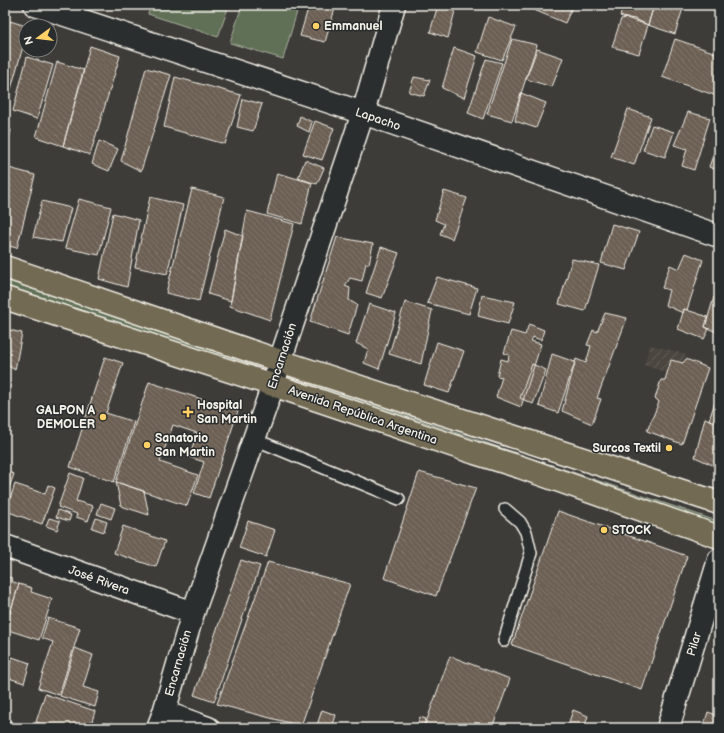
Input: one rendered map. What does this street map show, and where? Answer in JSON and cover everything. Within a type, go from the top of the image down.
[{"type":"highway","name":"Avenida República Argentina","points":[[5,267],[280,361],[719,503]]},
{"type":"highway","name":"Avenida República Argentina","points":[[5,298],[520,467],[719,537]]},
{"type":"street","name":"Lapacho","points":[[35,5],[363,113],[719,236]]},
{"type":"street","name":"Encarnación","points":[[161,720],[193,613],[273,385],[363,113],[394,5]]},
{"type":"street","name":"José Rivera","points":[[5,546],[193,613]]},
{"type":"street","name":"Pilar","points":[[668,728],[719,560]]},
{"type":"street","points":[[161,720],[208,728]]},
{"type":"lane","points":[[254,439],[399,499]]},
{"type":"lane","points":[[504,641],[531,553],[526,532],[520,522],[505,509]]},
{"type":"shaded area","points":[[650,345],[685,354],[683,363],[671,360],[667,373],[644,365]]},
{"type":"green space","points":[[151,5],[229,5],[218,37],[148,14]]},
{"type":"green space","points":[[242,5],[299,5],[283,59],[230,43]]},
{"type":"green space","points":[[5,280],[254,365],[254,369],[5,286]]},
{"type":"green space","points":[[304,381],[717,521],[718,524],[717,526],[301,384]]},
{"type":"building","points":[[309,5],[336,5],[325,42],[300,36]]},
{"type":"building","points":[[438,5],[455,11],[448,38],[430,32]]},
{"type":"building","points":[[510,5],[526,5],[525,9]]},
{"type":"building","points":[[528,5],[573,5],[565,23],[527,7]]},
{"type":"building","points":[[624,5],[654,5],[648,25],[620,16]]},
{"type":"building","points":[[654,5],[684,5],[675,34],[648,25]]},
{"type":"building","points":[[488,17],[516,27],[502,60],[477,52]]},
{"type":"building","points":[[629,18],[648,25],[639,54],[612,47],[621,19]]},
{"type":"building","points":[[10,21],[18,24],[18,58],[20,58],[5,110],[5,40]]},
{"type":"building","points":[[512,39],[537,45],[512,121],[487,114]]},
{"type":"building","points":[[675,39],[719,54],[719,91],[717,96],[662,77]]},
{"type":"building","points":[[90,46],[120,56],[90,155],[63,146]]},
{"type":"building","points":[[454,48],[477,56],[464,98],[442,88]]},
{"type":"building","points":[[537,49],[563,58],[552,87],[526,79]]},
{"type":"building","points":[[27,58],[53,65],[37,119],[13,111]]},
{"type":"building","points":[[486,59],[502,63],[483,119],[468,113]]},
{"type":"building","points":[[57,62],[84,70],[63,146],[36,137]]},
{"type":"building","points":[[146,68],[171,75],[141,171],[121,161]]},
{"type":"building","points":[[175,77],[241,95],[225,144],[164,127]]},
{"type":"building","points":[[414,77],[430,80],[424,96],[409,92]]},
{"type":"building","points":[[521,93],[546,103],[536,128],[515,121]]},
{"type":"building","points":[[243,99],[262,104],[253,131],[237,127]]},
{"type":"building","points":[[628,109],[651,117],[634,165],[611,157]]},
{"type":"building","points":[[688,112],[710,118],[694,170],[682,166],[687,149],[674,145]]},
{"type":"building","points":[[300,116],[312,122],[309,132],[297,126]]},
{"type":"building","points":[[315,121],[334,128],[322,160],[303,154]]},
{"type":"building","points":[[652,125],[674,132],[665,157],[643,150]]},
{"type":"building","points":[[5,129],[11,130],[5,160]]},
{"type":"building","points":[[99,141],[118,149],[109,171],[92,164]]},
{"type":"building","points":[[717,144],[719,144],[719,171],[709,167]]},
{"type":"building","points":[[305,160],[324,168],[317,184],[298,178]]},
{"type":"building","points":[[5,167],[35,175],[17,248],[5,245]]},
{"type":"building","points":[[277,173],[312,183],[302,224],[267,214]]},
{"type":"building","points":[[192,189],[224,197],[199,301],[166,293]]},
{"type":"building","points":[[444,191],[467,198],[452,239],[440,234],[444,224],[435,220]]},
{"type":"building","points":[[150,197],[183,205],[167,274],[135,267]]},
{"type":"building","points":[[79,199],[111,207],[99,255],[65,248]]},
{"type":"building","points":[[42,201],[71,208],[62,242],[33,237]]},
{"type":"building","points":[[247,211],[294,224],[270,320],[230,306]]},
{"type":"building","points":[[113,213],[139,220],[127,287],[99,279]]},
{"type":"building","points":[[612,224],[639,232],[626,270],[601,263]]},
{"type":"building","points":[[225,229],[243,236],[231,301],[208,294]]},
{"type":"building","points":[[337,237],[373,244],[369,264],[366,263],[362,281],[350,278],[345,286],[350,288],[349,300],[357,305],[348,335],[310,322]]},
{"type":"building","points":[[381,247],[399,253],[382,298],[366,293]]},
{"type":"building","points":[[686,253],[703,260],[687,310],[684,309],[683,313],[665,305],[669,290],[662,288],[670,265],[679,269]]},
{"type":"building","points":[[572,259],[599,265],[585,311],[559,304]]},
{"type":"building","points":[[437,277],[477,288],[469,314],[427,303]]},
{"type":"building","points":[[482,295],[515,302],[508,324],[478,316]]},
{"type":"building","points":[[714,297],[719,299],[719,333],[705,327]]},
{"type":"building","points":[[405,302],[432,310],[421,364],[389,354]]},
{"type":"building","points":[[369,304],[396,313],[379,369],[364,363],[368,349],[356,343]]},
{"type":"building","points":[[684,309],[708,317],[705,327],[709,329],[704,339],[678,329]]},
{"type":"building","points":[[605,313],[627,318],[597,398],[601,399],[592,424],[562,411],[576,359],[586,363],[591,346],[587,345],[593,330],[597,332]]},
{"type":"building","points":[[529,324],[544,330],[541,340],[533,337],[531,341],[541,344],[521,407],[496,397],[502,377],[497,376],[501,359],[508,361],[509,355],[504,353],[511,331],[525,335]]},
{"type":"building","points":[[5,329],[22,333],[15,370],[7,365],[5,378]]},
{"type":"building","points":[[437,342],[464,351],[449,393],[424,385]]},
{"type":"building","points":[[552,354],[575,362],[558,413],[539,406]]},
{"type":"building","name":"GALPON A DEMOLER","points":[[105,357],[123,363],[106,413],[134,422],[114,482],[70,467]]},
{"type":"building","points":[[686,359],[708,368],[682,444],[647,431],[659,402],[655,398],[661,380],[665,380],[671,360],[683,363]]},
{"type":"building","points":[[532,364],[546,370],[533,404],[520,398]]},
{"type":"building","points":[[719,372],[719,393],[714,392]]},
{"type":"building","name":"Sanatorio San Martin","points":[[149,382],[238,411],[209,498],[194,493],[204,462],[189,457],[197,433],[173,425],[160,462],[198,475],[187,506],[116,482]]},
{"type":"building","points":[[717,396],[719,396],[719,424],[709,420]]},
{"type":"building","points":[[705,418],[719,424],[719,468],[695,457]]},
{"type":"building","points":[[5,471],[14,474],[9,488],[5,487]]},
{"type":"building","points":[[419,472],[476,488],[436,596],[384,578]]},
{"type":"building","points":[[70,473],[83,478],[76,501],[93,506],[88,521],[76,517],[77,514],[58,507]]},
{"type":"building","points":[[116,482],[144,491],[149,515],[121,506]]},
{"type":"building","points":[[15,484],[45,494],[48,485],[55,488],[42,524],[6,511]]},
{"type":"building","points":[[101,503],[115,508],[111,519],[97,514]]},
{"type":"building","points":[[58,510],[71,515],[69,521],[56,517]]},
{"type":"building","points":[[558,511],[687,556],[642,690],[512,645]]},
{"type":"building","points":[[49,518],[60,521],[57,530],[46,526]]},
{"type":"building","points":[[96,518],[107,522],[104,532],[92,528]]},
{"type":"building","points":[[248,521],[275,530],[266,557],[239,548]]},
{"type":"building","points":[[123,526],[165,541],[156,567],[114,553]]},
{"type":"building","points":[[241,560],[260,566],[214,702],[194,695]]},
{"type":"building","points":[[268,562],[350,584],[301,726],[217,704]]},
{"type":"building","points":[[5,576],[12,578],[11,581],[19,584],[10,613],[5,611]]},
{"type":"building","points":[[19,584],[32,588],[31,592],[52,599],[39,640],[5,629]]},
{"type":"building","points":[[48,618],[80,628],[59,695],[38,688],[53,642],[42,638]]},
{"type":"building","points":[[75,648],[93,655],[83,687],[99,692],[95,707],[60,696]]},
{"type":"building","points":[[450,656],[510,679],[492,728],[424,728]]},
{"type":"building","points":[[12,657],[30,663],[24,683],[6,677]]},
{"type":"building","points":[[45,694],[95,711],[90,728],[55,728],[36,722]]},
{"type":"building","points":[[322,710],[336,715],[332,728],[316,728]]},
{"type":"building","points":[[573,710],[588,716],[584,728],[567,728]]},
{"type":"building","points":[[708,712],[719,716],[719,728],[703,728]]},
{"type":"building","points":[[420,717],[426,719],[423,728],[416,728]]},
{"type":"building","points":[[5,720],[13,722],[12,728],[5,728]]},
{"type":"building","points":[[592,724],[602,728],[590,728]]},
{"type":"place","name":"Emmanuel","points":[[316,26]]},
{"type":"place","name":"Hospital San Martin","points":[[188,412]]},
{"type":"place","name":"GALPON A DEMOLER","points":[[103,417]]},
{"type":"place","name":"Sanatorio San Martin","points":[[147,445]]},
{"type":"place","name":"Surcos Textil","points":[[669,448]]},
{"type":"place","name":"STOCK","points":[[604,530]]}]
